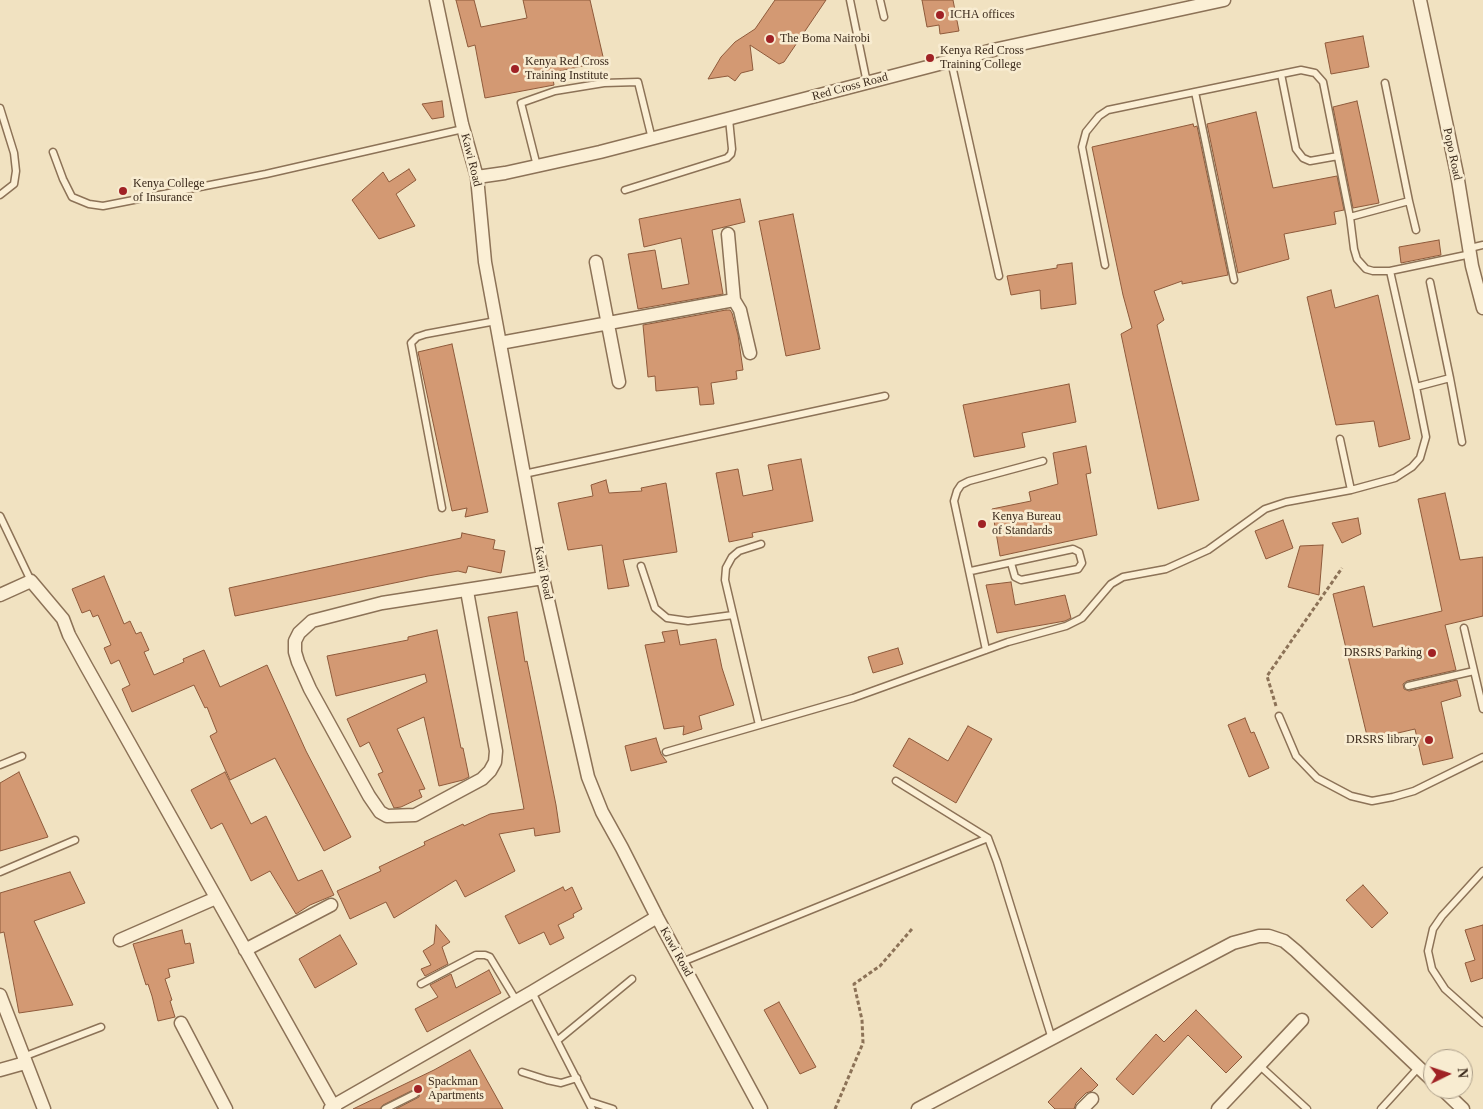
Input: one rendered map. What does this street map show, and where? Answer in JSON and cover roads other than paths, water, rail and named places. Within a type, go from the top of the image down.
[{"type":"street","name":"Kawi Road","points":[[436,0],[463,129],[477,177],[485,262],[543,578],[588,777],[602,812],[761,1109]]},
{"type":"street","name":"Red Cross Road","points":[[477,177],[537,166],[652,139],[993,50],[1224,0]]},
{"type":"street","name":"Popo Road","points":[[1420,0],[1483,308]]},
{"type":"street","points":[[728,234],[734,300],[740,310],[750,353]]},
{"type":"street","points":[[596,262],[619,382]]},
{"type":"street","points":[[500,343],[734,300]]},
{"type":"street","points":[[467,591],[496,751],[495,762],[482,779],[415,815],[387,816],[380,812],[369,796],[310,689],[298,662],[295,652],[295,641],[304,628],[312,621],[326,616],[382,603],[543,578]]},
{"type":"street","points":[[0,595],[31,581],[63,620],[86,666],[333,1108],[657,917]]},
{"type":"street","points":[[120,940],[216,898]]},
{"type":"street","points":[[245,950],[332,905]]},
{"type":"street","points":[[918,1109],[1233,943],[1259,936],[1269,936],[1284,941],[1423,1071]]},
{"type":"street","points":[[0,995],[3,1011],[44,1109]]},
{"type":"street","points":[[1221,1108],[1302,1020]]},
{"type":"street","points":[[181,1024],[226,1109]]},
{"type":"street","points":[[0,1070],[24,1060]]},
{"type":"street","points":[[1082,1109],[1092,1099]]},
{"type":"street","points":[[1452,1099],[1463,1109]]},
{"type":"lane","points":[[850,0],[866,83]]},
{"type":"lane","points":[[880,0],[884,17]]},
{"type":"lane","points":[[951,61],[999,276]]},
{"type":"lane","points":[[1105,265],[1082,148],[1086,132],[1099,116],[1108,110],[1301,70],[1315,74],[1323,82],[1350,217],[1354,249],[1357,259],[1366,269],[1390,271],[1470,251],[1483,245]]},
{"type":"lane","points":[[1281,74],[1296,150],[1303,158],[1310,161],[1338,156]]},
{"type":"lane","points":[[537,166],[521,103],[555,91],[604,83],[638,82],[652,139]]},
{"type":"lane","points":[[1386,83],[1416,230]]},
{"type":"lane","points":[[1196,92],[1234,280]]},
{"type":"lane","points":[[0,108],[14,153],[16,171],[14,184],[0,195]]},
{"type":"lane","points":[[625,190],[727,158],[731,154],[732,149],[729,118]]},
{"type":"lane","points":[[52,152],[72,197],[88,204],[103,206],[266,174],[463,129]]},
{"type":"lane","points":[[1350,217],[1410,201]]},
{"type":"lane","points":[[666,752],[853,698],[986,650],[1066,626],[1082,618],[1111,584],[1123,576],[1166,569],[1208,550],[1265,509],[1286,502],[1351,490],[1395,478],[1412,467],[1420,458],[1426,437],[1390,271]]},
{"type":"lane","points":[[1430,282],[1462,442]]},
{"type":"lane","points":[[442,508],[411,343],[417,337],[426,334],[496,321]]},
{"type":"lane","points":[[1416,387],[1450,378]]},
{"type":"lane","points":[[524,474],[885,396]]},
{"type":"lane","points":[[1340,439],[1351,490]]},
{"type":"lane","points":[[986,650],[971,571],[954,501],[957,491],[961,485],[969,481],[1043,461]]},
{"type":"lane","points":[[0,516],[31,581]]},
{"type":"lane","points":[[759,726],[725,580],[726,568],[732,557],[739,551],[761,544]]},
{"type":"lane","points":[[971,571],[1074,549],[1079,552],[1082,563],[1078,569],[1021,580],[1015,577],[1011,563]]},
{"type":"lane","points":[[641,566],[655,608],[667,618],[688,621],[733,615]]},
{"type":"lane","points":[[1464,628],[1483,709]]},
{"type":"lane","points":[[1408,686],[1474,671]]},
{"type":"lane","points":[[1279,716],[1296,756],[1317,778],[1351,796],[1372,801],[1414,791],[1483,757]]},
{"type":"lane","points":[[0,765],[22,756]]},
{"type":"lane","points":[[896,781],[988,838],[1052,1039]]},
{"type":"lane","points":[[682,962],[988,838]]},
{"type":"lane","points":[[0,872],[74,840]]},
{"type":"lane","points":[[1483,871],[1442,916],[1433,929],[1428,951],[1432,969],[1445,989],[1483,1023]]},
{"type":"lane","points":[[421,984],[476,955],[485,955],[490,958],[516,1000]]},
{"type":"lane","points":[[558,1040],[632,979]]},
{"type":"lane","points":[[532,992],[592,1109]]},
{"type":"lane","points":[[24,1060],[102,1027]]},
{"type":"lane","points":[[1259,1066],[1306,1109]]},
{"type":"lane","points":[[1381,1109],[1419,1067]]},
{"type":"lane","points":[[522,1072],[547,1080],[561,1082],[577,1078]]},
{"type":"lane","points":[[386,1109],[415,1094]]},
{"type":"lane","points":[[588,1101],[613,1109]]},
{"type":"place","name":"ICHA offices","points":[[940,15]]},
{"type":"place","name":"The Boma Nairobi","points":[[770,39]]},
{"type":"place","name":"Kenya Red Cross Training College","points":[[930,58]]},
{"type":"place","name":"Kenya Red Cross Training Institute","points":[[515,69]]},
{"type":"place","name":"Kenya College of Insurance","points":[[123,191]]},
{"type":"place","name":"Kenya Bureau of Standards","points":[[982,524]]},
{"type":"place","name":"DRSRS Parking","points":[[1432,653]]},
{"type":"place","name":"DRSRS library","points":[[1429,740]]},
{"type":"place","name":"Spackman Apartments","points":[[418,1089]]}]
